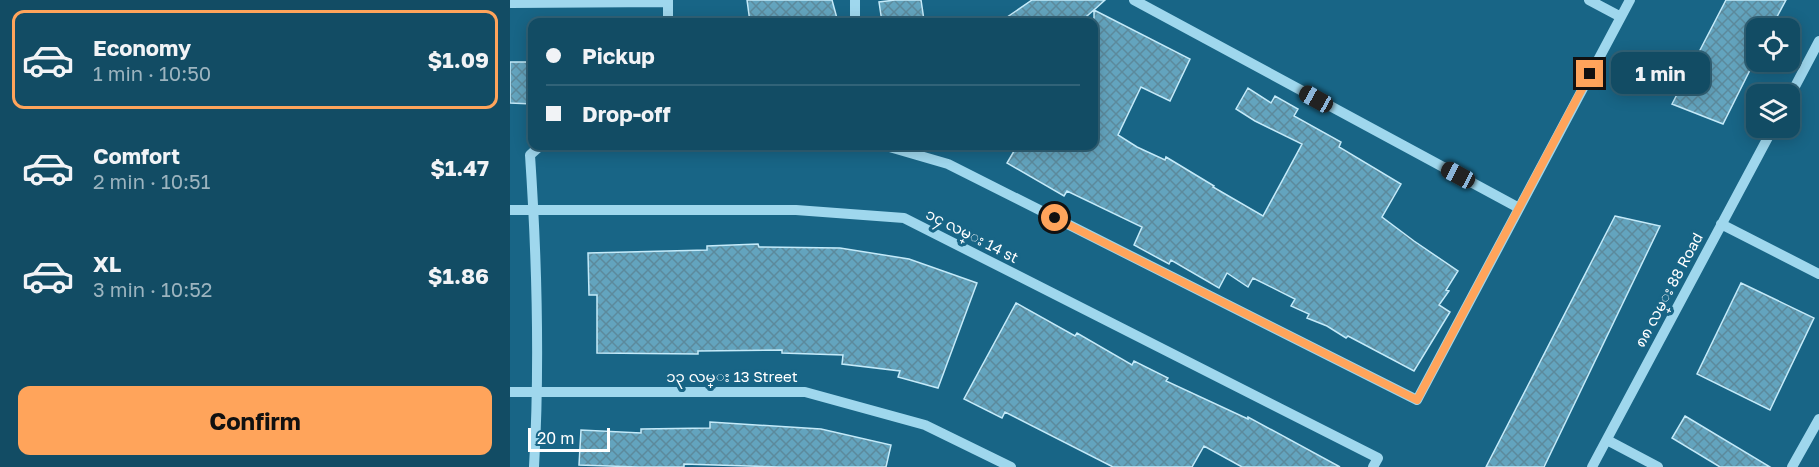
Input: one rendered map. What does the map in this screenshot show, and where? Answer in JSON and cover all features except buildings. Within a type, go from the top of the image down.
[{"type":"street","points":[[855,0],[855,18]]},
{"type":"street","points":[[1134,0],[1519,208]]},
{"type":"street","points":[[1589,0],[1621,16]]},
{"type":"street","points":[[900,150],[948,164],[1417,400],[1630,0]]},
{"type":"street","points":[[510,3],[668,1],[668,18]]},
{"type":"street","points":[[1796,84],[1819,41]]},
{"type":"street","name":"၈၈ လမ္း 88 Road","points":[[1592,467],[1768,138]]},
{"type":"street","points":[[534,467],[538,392],[534,210],[530,155],[536,150]]},
{"type":"street","name":"၁၄ လမ္း 14 st","points":[[510,210],[796,210],[904,218],[1376,462]]},
{"type":"street","points":[[1721,224],[1819,274]]},
{"type":"street","name":"၁၃ လမ္း 13 Street","points":[[510,392],[805,392],[925,425],[1011,467]]},
{"type":"street","points":[[1792,467],[1819,419]]},
{"type":"street","points":[[1607,440],[1658,467]]},
{"type":"route","points":[[1055,218],[1417,400],[1590,74]]}]
